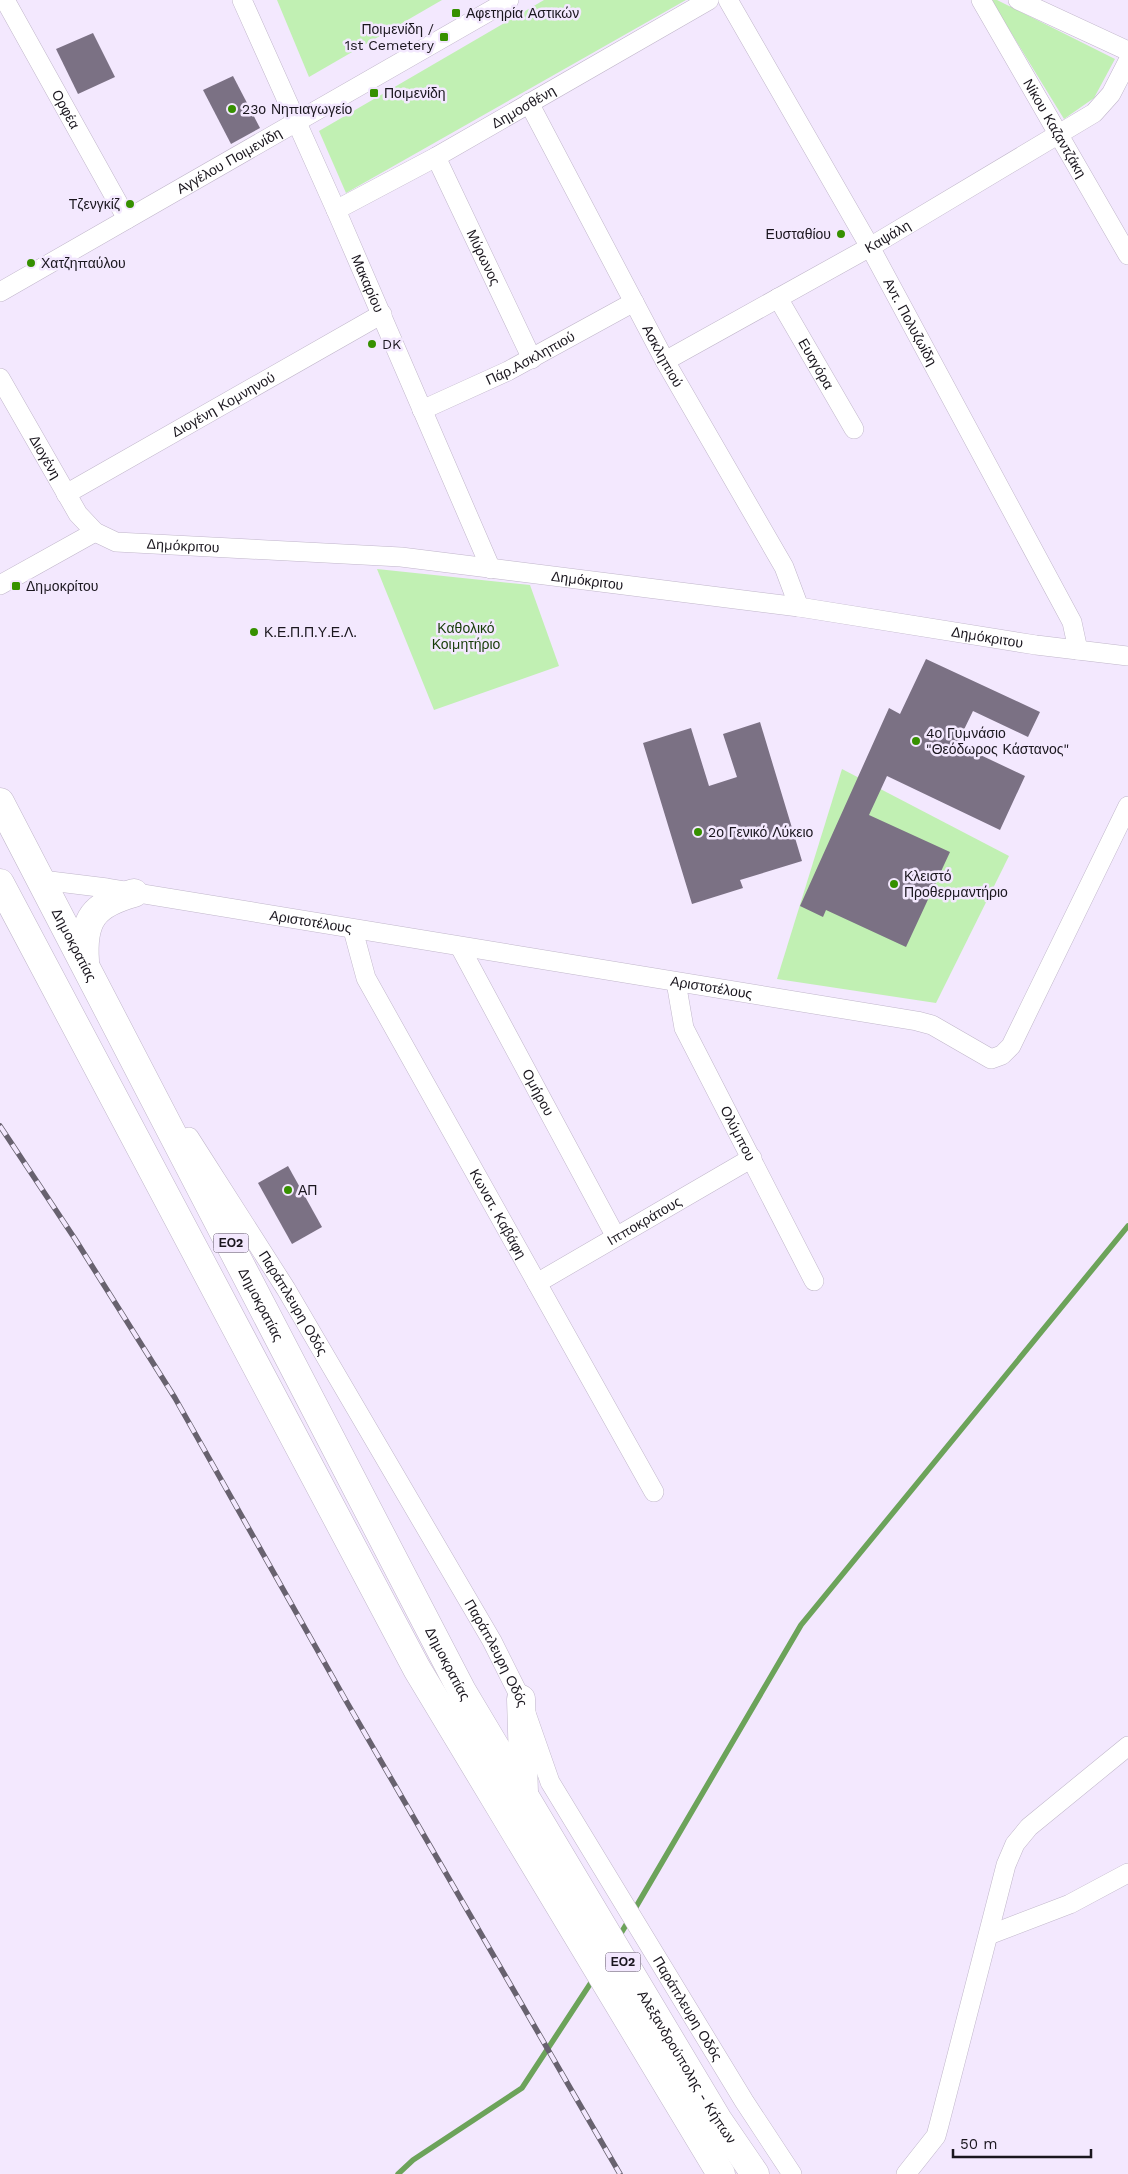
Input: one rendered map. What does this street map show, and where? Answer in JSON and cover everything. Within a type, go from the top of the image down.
[{"type":"highway","name":"Δημοκρατίας","points":[[0,802],[142,1071],[447,1662],[526,1802]]},
{"type":"highway","name":"Δημοκρατίας","points":[[0,882],[417,1669],[505,1818]]},
{"type":"highway","points":[[85,962],[85,933],[92,915],[106,903],[134,893]]},
{"type":"highway","points":[[142,1071],[190,1137]]},
{"type":"highway","points":[[521,1698],[526,1802]]},
{"type":"highway","name":"Αλεξανδρούπολης - Κήπων","points":[[526,1802],[707,2126],[721,2174]]},
{"type":"highway","name":"Αλεξανδρούπολης - Κήπων","points":[[505,1818],[707,2126],[755,2174]]},
{"type":"street","name":"Ορφέα","points":[[5,0],[127,219]]},
{"type":"street","name":"Μακαρίου","points":[[242,0],[382,314],[491,569]]},
{"type":"street","name":"Αγγέλου Ποιμενίδη","points":[[0,292],[296,124],[509,0]]},
{"type":"street","name":"Δημοσθένη","points":[[336,210],[436,157],[709,0]]},
{"type":"street","name":"Αντ. Πολυζωίδη","points":[[728,0],[870,247],[1072,622],[1078,650]]},
{"type":"street","name":"Νίκου Καζαντζάκη","points":[[981,0],[1060,133],[1128,255]]},
{"type":"street","points":[[1018,0],[1128,51]]},
{"type":"street","name":"Καψάλη","points":[[665,361],[870,247],[1094,113],[1104,104],[1128,61]]},
{"type":"street","name":"Ασκληπιού","points":[[529,103],[665,361],[784,567],[800,608]]},
{"type":"street","name":"Μύρωνος","points":[[436,157],[532,359]]},
{"type":"street","name":"Ευαγόρα","points":[[778,298],[854,430]]},
{"type":"street","name":"Πάρ.Ασκληπιού","points":[[422,410],[532,359],[634,302]]},
{"type":"street","name":"Διογένη Κομνηνού","points":[[66,494],[382,314]]},
{"type":"street","name":"Διογένη","points":[[0,378],[82,520],[95,532]]},
{"type":"street","points":[[0,585],[95,532]]},
{"type":"street","name":"Δημόκριτου","points":[[95,532],[124,543],[377,555],[800,608],[1128,656]]},
{"type":"street","name":"Αριστοτέλους","points":[[42,880],[108,888],[917,1022],[932,1025],[990,1059],[1002,1055],[1011,1046],[1128,806]]},
{"type":"street","name":"Κωνστ. Καβάφη","points":[[353,930],[366,978],[654,1492]]},
{"type":"street","name":"Ομήρου","points":[[460,947],[616,1237]]},
{"type":"street","name":"Ολύμπου","points":[[676,982],[684,1028],[814,1281]]},
{"type":"street","name":"Παράπλευρη Οδός","points":[[190,1137],[291,1297],[492,1641],[521,1698],[550,1782],[744,2101],[792,2174]]},
{"type":"street","name":"Ιπποκράτους","points":[[536,1282],[752,1158]]},
{"type":"street","points":[[906,2174],[936,2136],[940,2125],[1006,1865],[1015,1844],[1029,1827],[1128,1746]]},
{"type":"street","points":[[989,1936],[1070,1904],[1128,1873]]},
{"type":"green space","points":[[277,0],[442,0],[309,77]]},
{"type":"green space","points":[[544,0],[686,0],[346,193],[319,131]]},
{"type":"green space","points":[[991,0],[997,0],[1115,59],[1094,98],[1064,119]]},
{"type":"green space","name":"Καθολικό Κοιμητήριο","points":[[377,569],[530,585],[559,666],[434,710]]},
{"type":"green space","points":[[842,769],[1009,856],[936,1003],[777,979]]},
{"type":"building","points":[[93,33],[115,77],[78,94],[56,49]]},
{"type":"building","name":"23ο Νηπιαγωγείο","points":[[233,76],[260,128],[231,144],[203,90]]},
{"type":"building","points":[[926,659],[1040,712],[1028,737],[973,711],[957,744],[1025,776],[1000,830],[887,776],[869,815],[950,852],[906,947],[826,910],[823,917],[800,906],[889,708],[900,714]]},
{"type":"building","name":"2ο Γενικό Λύκειο","points":[[760,722],[802,861],[740,880],[743,888],[692,904],[643,743],[691,728],[709,786],[737,777],[723,734]]},
{"type":"building","points":[[288,1166],[322,1227],[292,1244],[258,1183]]},
{"type":"waterway","points":[[633,1912],[801,1625],[1128,1226]]},
{"type":"waterway","points":[[618,1938],[629,1920]]},
{"type":"waterway","points":[[398,2174],[413,2160],[522,2088],[594,1978]]},
{"type":"railway","points":[[0,1126],[75,1239],[175,1398],[345,1699],[620,2174]]},
{"type":"place","name":"Αφετηρία Αστικών","points":[[456,13]]},
{"type":"place","name":"Ποιμενίδη / 1st Cemetery","points":[[444,37]]},
{"type":"place","name":"Ποιμενίδη","points":[[374,93]]},
{"type":"place","name":"23ο Νηπιαγωγείο","points":[[232,109]]},
{"type":"place","name":"Τζενγκίζ","points":[[130,204]]},
{"type":"place","name":"Ευσταθίου","points":[[841,234]]},
{"type":"place","name":"Χατζηπαύλου","points":[[31,263]]},
{"type":"place","name":"DK","points":[[372,344]]},
{"type":"place","name":"Δημοκρίτου","points":[[16,586]]},
{"type":"place","name":"Κ.Ε.Π.Π.Υ.Ε.Λ.","points":[[254,632]]},
{"type":"place","name":"4ο Γυμνάσιο \"Θεόδωρος Κάστανος\"","points":[[916,741]]},
{"type":"place","name":"2ο Γενικό Λύκειο","points":[[698,832]]},
{"type":"place","name":"Κλειστό Προθερμαντήριο","points":[[894,884]]},
{"type":"place","name":"ΑΠ","points":[[288,1190]]}]
